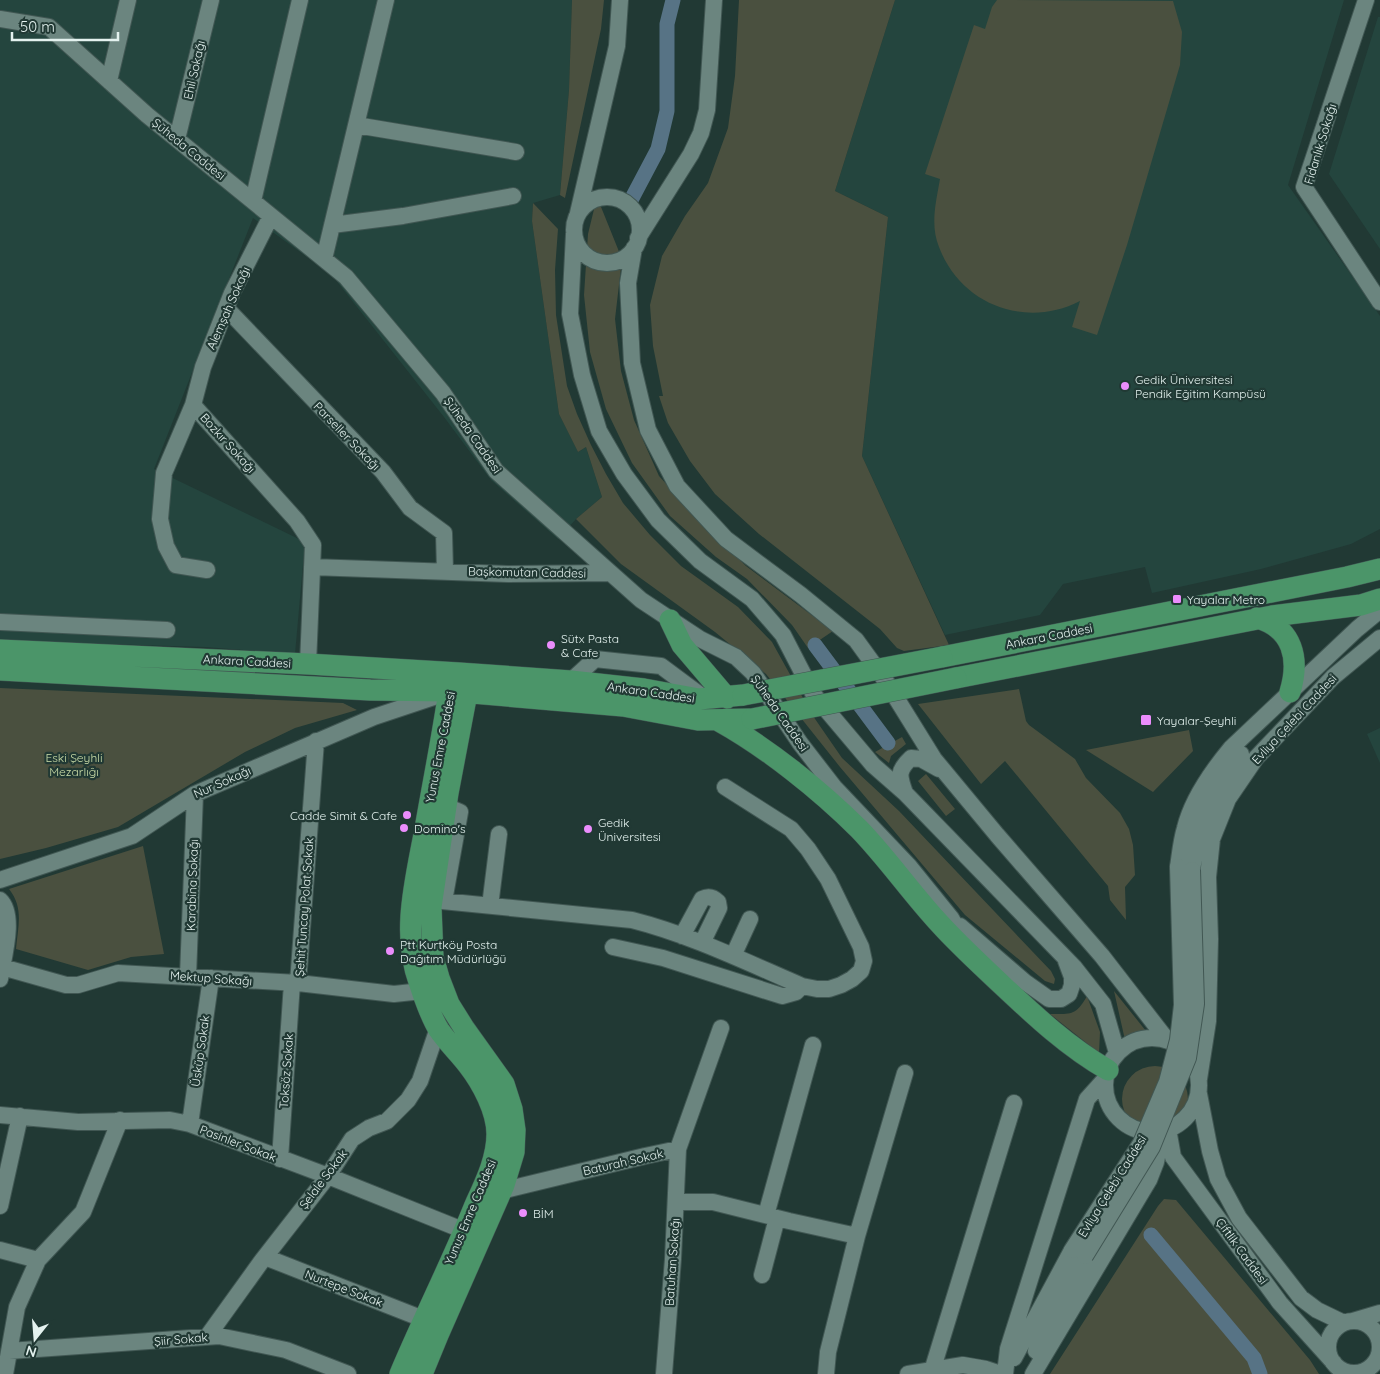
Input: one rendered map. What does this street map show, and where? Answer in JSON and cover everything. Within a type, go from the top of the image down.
[{"type":"main road","name":"Ankara Caddesi","points":[[0,650],[460,673],[571,681],[644,689],[683,697],[704,698],[735,696],[942,658],[1380,569]]},
{"type":"main road","name":"Ankara Caddesi","points":[[0,670],[370,690],[458,692],[623,706],[692,720],[718,721],[752,719],[1257,618],[1361,605],[1380,599]]},
{"type":"main road","points":[[1257,618],[1270,622],[1286,636],[1293,649],[1294,680],[1290,692]]},
{"type":"main road","points":[[670,620],[682,645],[735,696]]},
{"type":"main road","name":"Yunus Emre Caddesi","points":[[422,1374],[441,1326],[501,1191],[514,1152],[515,1130],[512,1108],[504,1084],[464,1028],[450,1004],[439,978],[433,957],[431,907],[438,901],[460,673]]},
{"type":"main road","name":"Yunus Emre Caddesi","points":[[400,1374],[423,1319],[465,1231],[496,1148],[497,1132],[494,1114],[483,1088],[469,1066],[438,1028],[422,991],[414,965],[410,923],[415,882],[458,692]]},
{"type":"main road","points":[[718,721],[744,735],[832,804],[859,830],[940,924],[1049,1029],[1090,1060],[1110,1067]]},
{"type":"street","points":[[109,81],[128,0]]},
{"type":"street","name":"Ehil Sokağı","points":[[177,139],[211,0]]},
{"type":"street","points":[[253,201],[300,0]]},
{"type":"street","points":[[324,259],[386,0]]},
{"type":"street","points":[[620,0],[617,46],[575,223],[570,314],[582,374],[599,431],[624,474],[658,520],[700,561],[752,599],[783,635],[814,695],[873,765],[905,793],[1065,957],[1103,1004],[1110,1067],[1105,1092],[1110,1107],[1119,1119],[1132,1128],[1147,1132],[1165,1130],[1175,1126],[1186,1117],[1194,1106],[1199,1086],[1196,1066],[1189,1054],[1179,1046],[1153,1037],[1140,1039],[1127,1044],[1110,1067]]},
{"type":"street","points":[[574,234],[581,249],[594,260],[616,261],[626,256],[691,154],[701,133],[707,110],[714,0]]},
{"type":"street","name":"Fidanlık Sokağı","points":[[1366,0],[1304,187],[1380,302]]},
{"type":"street","name":"Şüheda Caddesi","points":[[0,19],[49,27],[177,139],[346,277],[443,393],[496,471],[641,600],[700,639],[736,656],[753,673],[800,743],[834,787],[909,866],[951,918],[972,956]]},
{"type":"street","points":[[356,125],[516,152]]},
{"type":"street","points":[[332,225],[403,216],[513,196]]},
{"type":"street","points":[[578,213],[585,205],[599,198],[615,198],[624,202],[632,209],[637,218],[639,228],[628,283],[632,363],[648,430],[677,486],[726,539],[801,595],[856,640],[885,680],[934,759],[997,836],[1102,956],[1166,1040]]},
{"type":"street","name":"Alemşah Sokağı","points":[[193,405],[203,367],[226,308],[272,216]]},
{"type":"street","name":"Parseller Sokağı","points":[[226,308],[383,472],[410,508],[444,533],[445,571]]},
{"type":"street","name":"Bozkır Sokağı","points":[[206,570],[176,564],[166,546],[160,518],[164,473],[193,405],[297,521],[313,545],[308,664]]},
{"type":"street","name":"Başkomutan Caddesi","points":[[312,566],[508,574],[610,573]]},
{"type":"street","points":[[1185,868],[1185,827],[1196,800],[1215,767],[1231,748],[1357,629],[1380,610]]},
{"type":"street","points":[[0,622],[167,630]]},
{"type":"street","points":[[1185,868],[1211,800],[1228,769],[1272,720],[1310,684],[1380,634]]},
{"type":"street","name":"Evliya Çelebi Caddesi","points":[[1199,1086],[1208,1021],[1210,938],[1208,877],[1212,839],[1228,799],[1256,758],[1333,677],[1380,638]]},
{"type":"street","points":[[370,690],[380,698],[381,703],[374,717]]},
{"type":"street","name":"Nur Sokağı","points":[[0,880],[132,836],[195,794],[374,717],[458,692]]},
{"type":"street","name":"Şehit Tuncay Polat Sokak","points":[[295,983],[316,741]]},
{"type":"street","points":[[905,793],[899,777],[903,766],[911,758],[921,759],[945,772]]},
{"type":"street","points":[[438,901],[632,920],[702,943],[802,986],[829,989],[852,979],[861,971],[864,960],[861,948],[828,879],[808,849],[791,829],[725,787]]},
{"type":"street","name":"Karabina Sokağı","points":[[188,976],[195,794]]},
{"type":"street","points":[[490,906],[499,834]]},
{"type":"street","name":"Evliya Çelebi Caddesi","points":[[1006,1374],[1020,1344],[1078,1253],[1141,1143],[1168,1082],[1178,1040],[1182,1005],[1185,868]]},
{"type":"street","points":[[682,936],[702,899],[706,897],[713,898],[718,902],[719,908],[702,943]]},
{"type":"street","points":[[0,900],[7,914],[8,926],[1,973]]},
{"type":"street","points":[[951,918],[1025,982],[1049,999],[1061,999],[1069,994],[1072,977],[1065,957]]},
{"type":"street","points":[[733,956],[750,919]]},
{"type":"street","points":[[613,947],[663,958],[782,996],[796,992],[802,986]]},
{"type":"street","name":"Mektup Sokağı","points":[[1,973],[66,985],[78,985],[118,973],[295,983],[394,994],[422,991]]},
{"type":"street","name":"Üsküp Sokak","points":[[190,1124],[211,978]]},
{"type":"street","name":"Toksöz Sokak","points":[[280,1159],[295,983]]},
{"type":"street","name":"Şelale Sokak","points":[[207,1337],[265,1257],[328,1176],[352,1140],[369,1128],[387,1121],[408,1100],[420,1081],[438,1028]]},
{"type":"street","name":"Baturah Sokak","points":[[501,1191],[678,1149],[721,1028]]},
{"type":"street","points":[[762,1275],[771,1217],[813,1045]]},
{"type":"street","name":"Evliya Çelebi Caddesi","points":[[1006,1374],[1008,1349],[1086,1099],[1110,1067]]},
{"type":"street","points":[[826,1374],[828,1352],[857,1236],[905,1073]]},
{"type":"street","name":"Çiftlik Caddesi","points":[[1199,1086],[1210,1151],[1218,1179],[1240,1218],[1301,1298],[1317,1310],[1348,1322]]},
{"type":"street","points":[[939,1372],[1014,1103]]},
{"type":"street","name":"Pasinler Sokak","points":[[0,1115],[78,1122],[170,1120],[190,1124],[328,1176],[465,1231]]},
{"type":"street","points":[[0,1206],[20,1116]]},
{"type":"street","points":[[4,1374],[17,1307],[38,1260],[82,1212],[120,1120]]},
{"type":"street","name":"Evliya Çelebi Caddesi","points":[[1033,1374],[1149,1180],[1165,1130]]},
{"type":"street","name":"Çiftlik Caddesi","points":[[1165,1130],[1173,1157],[1280,1303],[1338,1368]]},
{"type":"street","name":"Batuhan Sokağı","points":[[664,1374],[678,1149]]},
{"type":"street","points":[[676,1202],[713,1202],[857,1236]]},
{"type":"street","points":[[0,1250],[38,1260]]},
{"type":"street","name":"Evliya Çelebi Caddesi","points":[[1028,1374],[1078,1253]]},
{"type":"street","name":"Nurtepe Sokak","points":[[265,1257],[423,1319]]},
{"type":"street","points":[[1348,1322],[1367,1325],[1378,1336],[1379,1360],[1367,1370],[1360,1372],[1353,1373],[1338,1368],[1328,1348],[1329,1340],[1332,1333],[1348,1322],[1380,1313]]},
{"type":"street","name":"Şiir Sokak","points":[[9,1351],[219,1336],[286,1350],[348,1374]]},
{"type":"street","points":[[908,1374],[939,1372],[963,1365],[1001,1374]]},
{"type":"shaded area","points":[[0,0],[572,0],[569,90],[560,195],[533,203],[532,221],[559,414],[578,452],[586,447],[602,497],[576,519],[558,539],[491,480],[444,417],[331,274],[253,218],[154,469],[305,542],[295,654],[205,647],[0,641]]},
{"type":"shaded area","name":"Gedik Üniversitesi Pendik Eğitim Kampüsü","points":[[895,0],[1344,0],[1288,185],[1380,316],[1380,529],[1351,544],[1261,569],[1152,593],[1145,567],[1063,584],[1040,615],[945,635],[862,456],[888,217],[835,191]]},
{"type":"shaded area","points":[[1378,17],[1380,17],[1380,249],[1329,174]]},
{"type":"shaded area","points":[[1380,728],[1380,763],[1367,734]]},
{"type":"green space","points":[[572,0],[604,0],[601,29],[565,198],[560,195],[569,90]]},
{"type":"green space","points":[[739,0],[895,0],[835,191],[888,217],[862,456],[949,645],[904,651],[897,648],[880,629],[759,534],[715,494],[690,461],[668,423],[659,396],[663,396],[653,346],[650,305],[662,256],[685,216],[708,183],[728,128],[735,76]]},
{"type":"green space","points":[[997,0],[1173,1],[1182,32],[1180,65],[1127,245],[1097,335],[1072,327],[1080,301],[1059,309],[1038,313],[1017,312],[997,306],[979,297],[963,284],[949,267],[936,239],[934,222],[940,179],[925,174],[974,25],[985,29],[992,7]]},
{"type":"green space","points":[[597,197],[622,259],[615,319],[621,371],[634,420],[659,476],[696,517],[746,566],[833,631],[808,648],[792,625],[747,579],[716,557],[670,516],[632,463],[606,409],[590,352],[584,295],[588,234]]},
{"type":"green space","points":[[533,203],[558,229],[555,270],[556,315],[567,386],[591,445],[623,503],[650,535],[681,566],[738,607],[772,642],[813,716],[842,758],[899,811],[1051,971],[1055,979],[1054,984],[1045,981],[965,915],[840,767],[766,674],[715,632],[621,564],[576,519],[602,497],[586,447],[578,452],[559,414],[532,221]]},
{"type":"green space","name":"Eski Şeyhli Mezarlığı","points":[[0,688],[343,703],[357,710],[295,728],[245,752],[118,827],[0,859]]},
{"type":"green space","points":[[1019,689],[1026,721],[1029,725],[1075,759],[1086,778],[1120,813],[1129,829],[1133,845],[1135,875],[1125,887],[1126,920],[1110,900],[1108,886],[1005,761],[981,784],[918,704]]},
{"type":"green space","points":[[1189,730],[1193,751],[1153,792],[1086,750]]},
{"type":"green space","points":[[902,737],[906,744],[891,756],[889,763],[875,752]]},
{"type":"green space","points":[[926,774],[955,809],[946,816],[918,781]]},
{"type":"green space","points":[[143,846],[164,954],[131,957],[88,970],[16,949],[19,917],[17,903],[9,889]]},
{"type":"green space","points":[[1114,991],[1146,1031],[1125,1040]]},
{"type":"green space","points":[[1087,996],[1100,1032],[1099,1053],[1050,1014],[1068,1014],[1080,1007]]},
{"type":"green space","points":[[1148,1066],[1162,1066],[1174,1071],[1183,1080],[1188,1092],[1186,1112],[1179,1123],[1162,1132],[1148,1132],[1136,1127],[1127,1118],[1122,1106],[1122,1092],[1127,1080],[1136,1071]]},
{"type":"green space","points":[[1164,1199],[1176,1200],[1310,1360],[1319,1374],[1050,1374]]},
{"type":"waterway","points":[[630,202],[658,149],[667,111],[667,24],[673,0]]},
{"type":"waterway","points":[[815,645],[888,743]]},
{"type":"waterway","points":[[1151,1235],[1254,1358],[1260,1374]]},
{"type":"place","name":"Gedik Üniversitesi Pendik Eğitim Kampüsü","points":[[1125,386]]},
{"type":"place","name":"Yayalar Metro","points":[[1177,599]]},
{"type":"place","name":"Sütx Pasta & Cafe","points":[[551,645]]},
{"type":"place","name":"Yayalar-Şeyhli","points":[[1146,720]]},
{"type":"place","name":"Cadde Simit & Cafe","points":[[407,815]]},
{"type":"place","name":"Domino's","points":[[404,828]]},
{"type":"place","name":"Gedik Üniversitesi","points":[[588,829]]},
{"type":"place","name":"Ptt Kurtköy Posta Dağıtım Müdürlüğü","points":[[390,951]]},
{"type":"place","name":"BİM","points":[[523,1213]]}]
